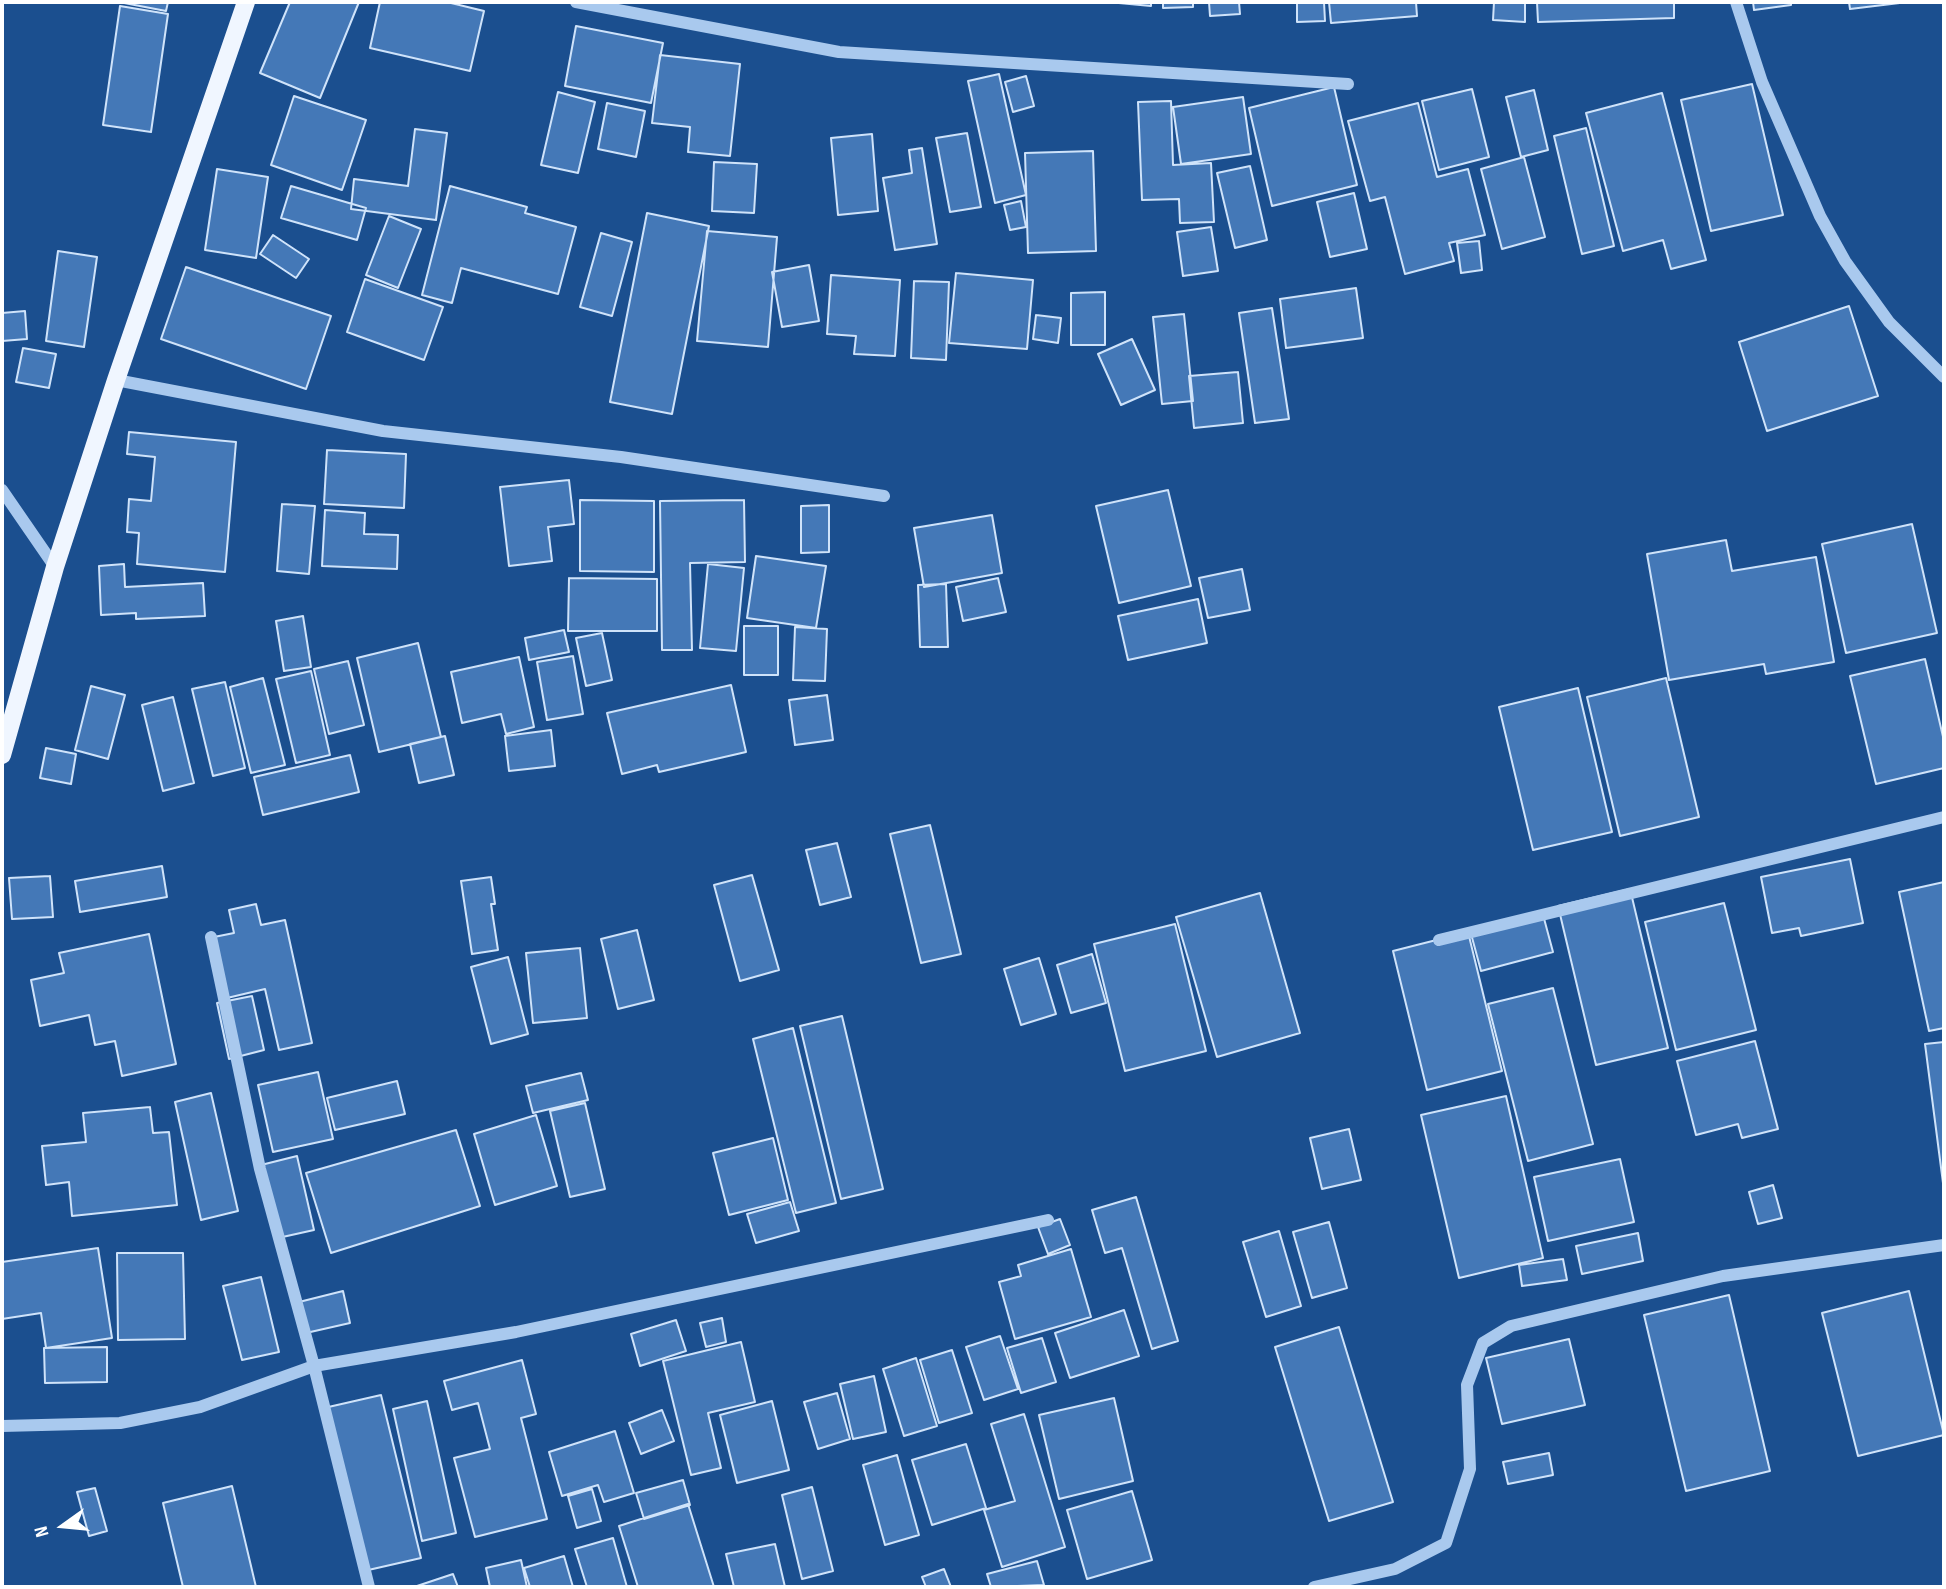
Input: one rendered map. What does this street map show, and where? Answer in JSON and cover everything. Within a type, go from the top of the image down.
[{"type":"main road","points":[[2,755],[55,567],[246,2]]},
{"type":"street","points":[[576,2],[839,52],[1348,84]]},
{"type":"street","points":[[1736,2],[1762,82],[1820,216],[1845,261],[1889,322],[1944,377]]},
{"type":"street","points":[[116,380],[383,431],[621,457],[884,496]]},
{"type":"street","points":[[2,490],[55,567]]},
{"type":"street","points":[[1439,940],[1944,817]]},
{"type":"street","points":[[211,937],[260,1169],[314,1366],[369,1587]]},
{"type":"street","points":[[2,1426],[120,1423],[200,1407],[314,1366],[516,1332],[1048,1220]]},
{"type":"street","points":[[1314,1587],[1395,1569],[1446,1543],[1470,1469],[1467,1385],[1483,1343],[1511,1326],[1723,1276],[1944,1245]]},
{"type":"building","points":[[119,2],[168,2],[166,11]]},
{"type":"building","points":[[290,2],[359,2],[320,98],[260,73]]},
{"type":"building","points":[[380,2],[447,2],[484,11],[470,71],[370,48]]},
{"type":"building","points":[[1108,2],[1151,2],[1151,6]]},
{"type":"building","points":[[1163,2],[1193,2],[1193,7],[1163,8]]},
{"type":"building","points":[[1209,2],[1239,2],[1240,14],[1210,16]]},
{"type":"building","points":[[1297,2],[1324,2],[1325,21],[1297,22]]},
{"type":"building","points":[[1329,2],[1416,2],[1417,16],[1331,23]]},
{"type":"building","points":[[1494,2],[1525,2],[1525,22],[1493,20]]},
{"type":"building","points":[[1537,2],[1674,2],[1674,18],[1538,22]]},
{"type":"building","points":[[1753,2],[1791,2],[1791,5],[1754,10]]},
{"type":"building","points":[[1849,2],[1908,2],[1850,9]]},
{"type":"building","points":[[120,6],[168,14],[151,132],[103,125]]},
{"type":"building","points":[[576,26],[663,43],[651,103],[565,86]]},
{"type":"building","points":[[660,55],[740,64],[730,156],[688,152],[690,127],[652,123]]},
{"type":"building","points":[[999,74],[1026,195],[995,203],[968,81]]},
{"type":"building","points":[[1026,76],[1034,106],[1013,112],[1005,82]]},
{"type":"building","points":[[1752,84],[1783,215],[1711,231],[1681,100]]},
{"type":"building","points":[[1334,87],[1357,185],[1272,206],[1249,108]]},
{"type":"building","points":[[1472,89],[1489,157],[1439,170],[1422,101]]},
{"type":"building","points":[[1534,90],[1548,150],[1521,157],[1506,97]]},
{"type":"building","points":[[558,92],[595,102],[578,173],[541,165]]},
{"type":"building","points":[[1662,93],[1706,260],[1671,269],[1663,240],[1623,251],[1586,113]]},
{"type":"building","points":[[294,96],[366,120],[342,190],[271,165]]},
{"type":"building","points":[[1243,97],[1251,154],[1181,164],[1173,107]]},
{"type":"building","points":[[1171,101],[1173,165],[1211,163],[1214,222],[1180,223],[1179,199],[1142,200],[1138,102]]},
{"type":"building","points":[[607,103],[645,111],[636,157],[598,149]]},
{"type":"building","points":[[1418,103],[1437,177],[1468,169],[1485,235],[1449,243],[1454,261],[1405,274],[1385,197],[1370,201],[1348,121]]},
{"type":"building","points":[[1586,128],[1614,246],[1582,254],[1554,136]]},
{"type":"building","points":[[415,129],[447,133],[436,220],[351,209],[354,179],[408,186]]},
{"type":"building","points":[[967,133],[981,207],[950,212],[936,138]]},
{"type":"building","points":[[872,134],[878,211],[838,215],[831,138]]},
{"type":"building","points":[[922,148],[937,244],[895,250],[883,178],[912,173],[909,150]]},
{"type":"building","points":[[1093,151],[1096,251],[1028,253],[1025,153]]},
{"type":"building","points":[[1524,157],[1545,237],[1502,249],[1481,169]]},
{"type":"building","points":[[714,162],[757,164],[754,213],[712,211]]},
{"type":"building","points":[[1250,166],[1267,240],[1235,248],[1217,173]]},
{"type":"building","points":[[217,169],[268,177],[256,258],[205,250]]},
{"type":"building","points":[[291,186],[366,208],[357,240],[281,218]]},
{"type":"building","points":[[450,186],[527,207],[525,213],[576,227],[558,294],[461,268],[452,303],[422,295]]},
{"type":"building","points":[[1354,193],[1367,249],[1330,257],[1317,202]]},
{"type":"building","points":[[1021,201],[1026,227],[1010,230],[1004,205]]},
{"type":"building","points":[[647,213],[709,226],[672,414],[610,402]]},
{"type":"building","points":[[389,216],[421,229],[398,288],[366,275]]},
{"type":"building","points":[[1211,227],[1218,271],[1183,276],[1177,232]]},
{"type":"building","points":[[707,231],[777,237],[768,347],[697,341]]},
{"type":"building","points":[[601,233],[632,242],[612,316],[580,307]]},
{"type":"building","points":[[273,235],[309,259],[296,278],[260,254]]},
{"type":"building","points":[[1479,241],[1482,270],[1461,273],[1457,243]]},
{"type":"building","points":[[58,251],[97,257],[84,347],[46,341]]},
{"type":"building","points":[[809,265],[819,321],[782,327],[772,272]]},
{"type":"building","points":[[186,267],[331,316],[306,389],[161,339]]},
{"type":"building","points":[[956,273],[1033,280],[1027,349],[949,343]]},
{"type":"building","points":[[831,275],[900,280],[895,356],[854,354],[856,336],[827,334]]},
{"type":"building","points":[[365,279],[443,307],[424,360],[347,332]]},
{"type":"building","points":[[914,281],[949,282],[946,360],[911,358]]},
{"type":"building","points":[[1356,288],[1363,338],[1286,348],[1280,299]]},
{"type":"building","points":[[1105,292],[1105,345],[1071,345],[1071,293]]},
{"type":"building","points":[[1849,306],[1878,396],[1767,431],[1739,342]]},
{"type":"building","points":[[1272,308],[1289,419],[1255,423],[1239,313]]},
{"type":"building","points":[[25,311],[27,339],[2,341],[2,313]]},
{"type":"building","points":[[1184,314],[1193,401],[1162,404],[1153,317]]},
{"type":"building","points":[[1036,315],[1061,318],[1058,343],[1033,339]]},
{"type":"building","points":[[1132,339],[1155,390],[1121,405],[1098,354]]},
{"type":"building","points":[[23,348],[56,354],[49,388],[16,382]]},
{"type":"building","points":[[1238,372],[1243,423],[1194,428],[1189,376]]},
{"type":"building","points":[[129,432],[236,442],[225,572],[137,564],[139,533],[127,532],[129,499],[151,501],[155,457],[127,454]]},
{"type":"building","points":[[327,450],[406,454],[404,508],[324,504]]},
{"type":"building","points":[[569,480],[574,524],[548,527],[552,561],[509,566],[500,487]]},
{"type":"building","points":[[1168,490],[1191,586],[1119,603],[1096,506]]},
{"type":"building","points":[[580,500],[654,501],[654,572],[580,571]]},
{"type":"building","points":[[744,500],[745,562],[690,563],[692,650],[662,650],[660,501]]},
{"type":"building","points":[[282,504],[315,506],[309,574],[277,571]]},
{"type":"building","points":[[829,505],[829,552],[801,553],[801,506]]},
{"type":"building","points":[[325,510],[365,513],[364,534],[398,535],[397,569],[322,566]]},
{"type":"building","points":[[992,515],[1002,573],[924,587],[914,528]]},
{"type":"building","points":[[1912,524],[1937,633],[1846,653],[1822,544]]},
{"type":"building","points":[[1726,540],[1732,571],[1816,557],[1834,662],[1766,674],[1764,664],[1669,680],[1647,554]]},
{"type":"building","points":[[756,556],[826,566],[816,628],[747,618]]},
{"type":"building","points":[[124,564],[125,587],[203,583],[205,616],[136,619],[136,613],[101,615],[99,566]]},
{"type":"building","points":[[708,564],[744,568],[736,651],[700,648]]},
{"type":"building","points":[[1242,569],[1250,610],[1208,618],[1199,578]]},
{"type":"building","points":[[569,578],[657,579],[657,631],[568,631]]},
{"type":"building","points":[[998,578],[1006,612],[963,621],[956,587]]},
{"type":"building","points":[[946,584],[948,647],[920,647],[918,585]]},
{"type":"building","points":[[1198,599],[1207,643],[1128,660],[1118,616]]},
{"type":"building","points":[[303,616],[311,667],[284,671],[276,621]]},
{"type":"building","points":[[744,626],[778,626],[778,675],[744,675]]},
{"type":"building","points":[[795,627],[827,629],[825,681],[793,680]]},
{"type":"building","points":[[564,630],[569,652],[529,660],[525,638]]},
{"type":"building","points":[[602,633],[612,680],[586,686],[576,638]]},
{"type":"building","points":[[418,643],[441,737],[379,752],[357,658]]},
{"type":"building","points":[[573,656],[583,714],[547,720],[537,662]]},
{"type":"building","points":[[519,657],[534,727],[506,734],[501,714],[462,723],[451,672]]},
{"type":"building","points":[[1925,659],[1944,741],[1944,768],[1876,784],[1850,676]]},
{"type":"building","points":[[348,661],[364,725],[329,734],[314,669]]},
{"type":"building","points":[[311,671],[330,755],[296,763],[276,679]]},
{"type":"building","points":[[263,678],[285,765],[251,773],[230,687]]},
{"type":"building","points":[[1666,678],[1699,817],[1620,836],[1587,697]]},
{"type":"building","points":[[225,682],[245,768],[213,776],[192,689]]},
{"type":"building","points":[[731,685],[746,752],[659,772],[657,765],[622,774],[607,713]]},
{"type":"building","points":[[91,686],[125,695],[108,759],[75,750]]},
{"type":"building","points":[[1578,688],[1612,832],[1533,850],[1499,707]]},
{"type":"building","points":[[827,695],[833,740],[795,745],[789,700]]},
{"type":"building","points":[[173,697],[194,783],[163,791],[142,705]]},
{"type":"building","points":[[551,730],[555,766],[509,771],[505,736]]},
{"type":"building","points":[[445,736],[454,775],[419,783],[410,744]]},
{"type":"building","points":[[46,748],[76,754],[71,784],[40,778]]},
{"type":"building","points":[[350,755],[359,792],[263,815],[254,777]]},
{"type":"building","points":[[930,825],[961,954],[921,963],[890,834]]},
{"type":"building","points":[[837,843],[851,897],[820,905],[806,850]]},
{"type":"building","points":[[1850,859],[1863,923],[1801,936],[1799,928],[1772,933],[1761,877]]},
{"type":"building","points":[[162,866],[167,897],[80,912],[75,881]]},
{"type":"building","points":[[752,875],[779,970],[740,981],[714,885]]},
{"type":"building","points":[[50,876],[53,917],[12,919],[9,878]]},
{"type":"building","points":[[491,877],[495,904],[491,904],[498,950],[472,954],[461,881]]},
{"type":"building","points":[[1944,882],[1944,1028],[1929,1031],[1899,892]]},
{"type":"building","points":[[1630,889],[1668,1048],[1596,1065],[1558,906]]},
{"type":"building","points":[[1260,893],[1300,1033],[1217,1057],[1176,917]]},
{"type":"building","points":[[1724,903],[1756,1030],[1676,1050],[1645,922]]},
{"type":"building","points":[[256,904],[261,925],[285,920],[312,1043],[279,1050],[265,989],[227,998],[214,937],[234,933],[229,910]]},
{"type":"building","points":[[1542,911],[1553,952],[1481,971],[1470,930]]},
{"type":"building","points":[[1175,924],[1206,1051],[1125,1071],[1094,944]]},
{"type":"building","points":[[637,930],[654,1000],[618,1009],[601,939]]},
{"type":"building","points":[[1468,932],[1502,1071],[1427,1090],[1393,951]]},
{"type":"building","points":[[149,934],[176,1064],[122,1076],[115,1041],[95,1045],[89,1015],[40,1026],[31,980],[64,973],[59,953]]},
{"type":"building","points":[[580,948],[587,1018],[533,1023],[526,953]]},
{"type":"building","points":[[1092,954],[1106,1003],[1071,1013],[1057,965]]},
{"type":"building","points":[[508,957],[528,1034],[491,1044],[471,967]]},
{"type":"building","points":[[1039,958],[1056,1014],[1021,1025],[1004,969]]},
{"type":"building","points":[[1553,988],[1593,1144],[1528,1161],[1488,1004]]},
{"type":"building","points":[[252,996],[264,1050],[229,1059],[217,1003]]},
{"type":"building","points":[[842,1016],[883,1189],[841,1199],[800,1026]]},
{"type":"building","points":[[793,1028],[836,1203],[796,1213],[753,1039]]},
{"type":"building","points":[[1755,1041],[1778,1129],[1742,1138],[1738,1124],[1696,1135],[1677,1061]]},
{"type":"building","points":[[1944,1042],[1944,1183],[1943,1183],[1925,1044]]},
{"type":"building","points":[[318,1072],[333,1139],[273,1152],[258,1085]]},
{"type":"building","points":[[581,1073],[588,1100],[533,1113],[526,1086]]},
{"type":"building","points":[[397,1081],[405,1114],[335,1130],[327,1098]]},
{"type":"building","points":[[211,1093],[238,1211],[201,1220],[175,1102]]},
{"type":"building","points":[[1506,1096],[1543,1258],[1459,1278],[1421,1115]]},
{"type":"building","points":[[585,1103],[605,1189],[570,1197],[550,1111]]},
{"type":"building","points":[[150,1107],[153,1133],[169,1132],[177,1205],[72,1216],[69,1182],[46,1185],[42,1146],[86,1142],[83,1113]]},
{"type":"building","points":[[536,1115],[557,1186],[495,1205],[474,1134]]},
{"type":"building","points":[[1349,1129],[1361,1180],[1322,1189],[1310,1138]]},
{"type":"building","points":[[456,1130],[480,1206],[331,1253],[306,1173]]},
{"type":"building","points":[[773,1138],[788,1200],[729,1215],[713,1153]]},
{"type":"building","points":[[297,1156],[314,1230],[278,1238],[261,1165]]},
{"type":"building","points":[[1620,1159],[1634,1222],[1548,1241],[1534,1177]]},
{"type":"building","points":[[1773,1185],[1782,1218],[1758,1224],[1749,1192]]},
{"type":"building","points":[[1136,1197],[1178,1341],[1152,1349],[1122,1248],[1105,1253],[1092,1210]]},
{"type":"building","points":[[790,1202],[799,1231],[756,1243],[747,1214]]},
{"type":"building","points":[[1060,1219],[1070,1245],[1048,1254],[1038,1227]]},
{"type":"building","points":[[1329,1222],[1347,1288],[1312,1298],[1293,1232]]},
{"type":"building","points":[[1279,1231],[1301,1306],[1266,1317],[1243,1242]]},
{"type":"building","points":[[1638,1233],[1643,1261],[1582,1274],[1576,1246]]},
{"type":"building","points":[[98,1248],[112,1338],[46,1348],[41,1313],[2,1319],[2,1262]]},
{"type":"building","points":[[1071,1249],[1091,1317],[1015,1339],[999,1282],[1021,1276],[1018,1265]]},
{"type":"building","points":[[117,1253],[183,1253],[185,1339],[118,1340]]},
{"type":"building","points":[[1563,1259],[1567,1280],[1522,1286],[1519,1265]]},
{"type":"building","points":[[261,1277],[279,1352],[242,1360],[223,1286]]},
{"type":"building","points":[[343,1291],[350,1323],[306,1333],[299,1302]]},
{"type":"building","points":[[1909,1291],[1944,1435],[1858,1456],[1822,1313]]},
{"type":"building","points":[[1729,1295],[1770,1471],[1686,1491],[1644,1315]]},
{"type":"building","points":[[1124,1310],[1139,1356],[1070,1378],[1055,1333]]},
{"type":"building","points":[[722,1318],[726,1342],[706,1347],[700,1323]]},
{"type":"building","points":[[676,1320],[686,1351],[640,1366],[631,1334]]},
{"type":"building","points":[[1339,1327],[1393,1502],[1329,1521],[1275,1347]]},
{"type":"building","points":[[1000,1336],[1018,1389],[984,1400],[966,1347]]},
{"type":"building","points":[[1042,1338],[1056,1382],[1021,1393],[1007,1348]]},
{"type":"building","points":[[1569,1339],[1585,1405],[1502,1424],[1486,1358]]},
{"type":"building","points":[[741,1342],[755,1402],[708,1413],[721,1468],[691,1475],[663,1361]]},
{"type":"building","points":[[107,1347],[107,1382],[45,1383],[44,1348]]},
{"type":"building","points":[[952,1350],[972,1413],[939,1423],[920,1360]]},
{"type":"building","points":[[916,1358],[937,1426],[904,1436],[883,1369]]},
{"type":"building","points":[[522,1360],[536,1414],[521,1418],[547,1519],[475,1537],[454,1458],[490,1449],[478,1403],[452,1410],[444,1381]]},
{"type":"building","points":[[874,1376],[886,1432],[853,1439],[840,1384]]},
{"type":"building","points":[[837,1393],[850,1439],[818,1449],[804,1402]]},
{"type":"building","points":[[381,1395],[421,1558],[364,1571],[324,1408]]},
{"type":"building","points":[[1114,1398],[1133,1481],[1059,1499],[1039,1415]]},
{"type":"building","points":[[427,1401],[456,1533],[422,1541],[393,1409]]},
{"type":"building","points":[[772,1401],[789,1470],[737,1483],[720,1415]]},
{"type":"building","points":[[662,1410],[674,1441],[641,1454],[629,1423]]},
{"type":"building","points":[[1024,1414],[1065,1547],[1002,1567],[984,1510],[1015,1501],[991,1424]]},
{"type":"building","points":[[615,1431],[634,1493],[604,1502],[598,1485],[562,1496],[549,1452]]},
{"type":"building","points":[[966,1444],[986,1508],[932,1525],[912,1460]]},
{"type":"building","points":[[1549,1453],[1553,1475],[1508,1484],[1503,1462]]},
{"type":"building","points":[[897,1455],[919,1535],[885,1545],[863,1465]]},
{"type":"building","points":[[683,1480],[690,1505],[644,1519],[636,1493]]},
{"type":"building","points":[[232,1486],[256,1587],[183,1587],[163,1503]]},
{"type":"building","points":[[812,1487],[833,1571],[802,1579],[782,1495]]},
{"type":"building","points":[[95,1488],[107,1531],[89,1536],[77,1492]]},
{"type":"building","points":[[592,1489],[601,1521],[577,1528],[568,1496]]},
{"type":"building","points":[[1132,1491],[1152,1560],[1087,1579],[1067,1510]]},
{"type":"building","points":[[688,1504],[714,1587],[638,1587],[619,1526]]},
{"type":"building","points":[[613,1538],[627,1587],[587,1587],[575,1549]]},
{"type":"building","points":[[775,1544],[785,1587],[734,1587],[726,1554]]},
{"type":"building","points":[[564,1556],[573,1587],[530,1587],[524,1568]]},
{"type":"building","points":[[521,1560],[527,1587],[490,1587],[486,1568]]},
{"type":"building","points":[[1037,1561],[1044,1585],[991,1587],[987,1574]]},
{"type":"building","points":[[944,1569],[951,1587],[926,1587],[922,1577]]},
{"type":"building","points":[[453,1574],[458,1587],[417,1587],[417,1586]]}]
